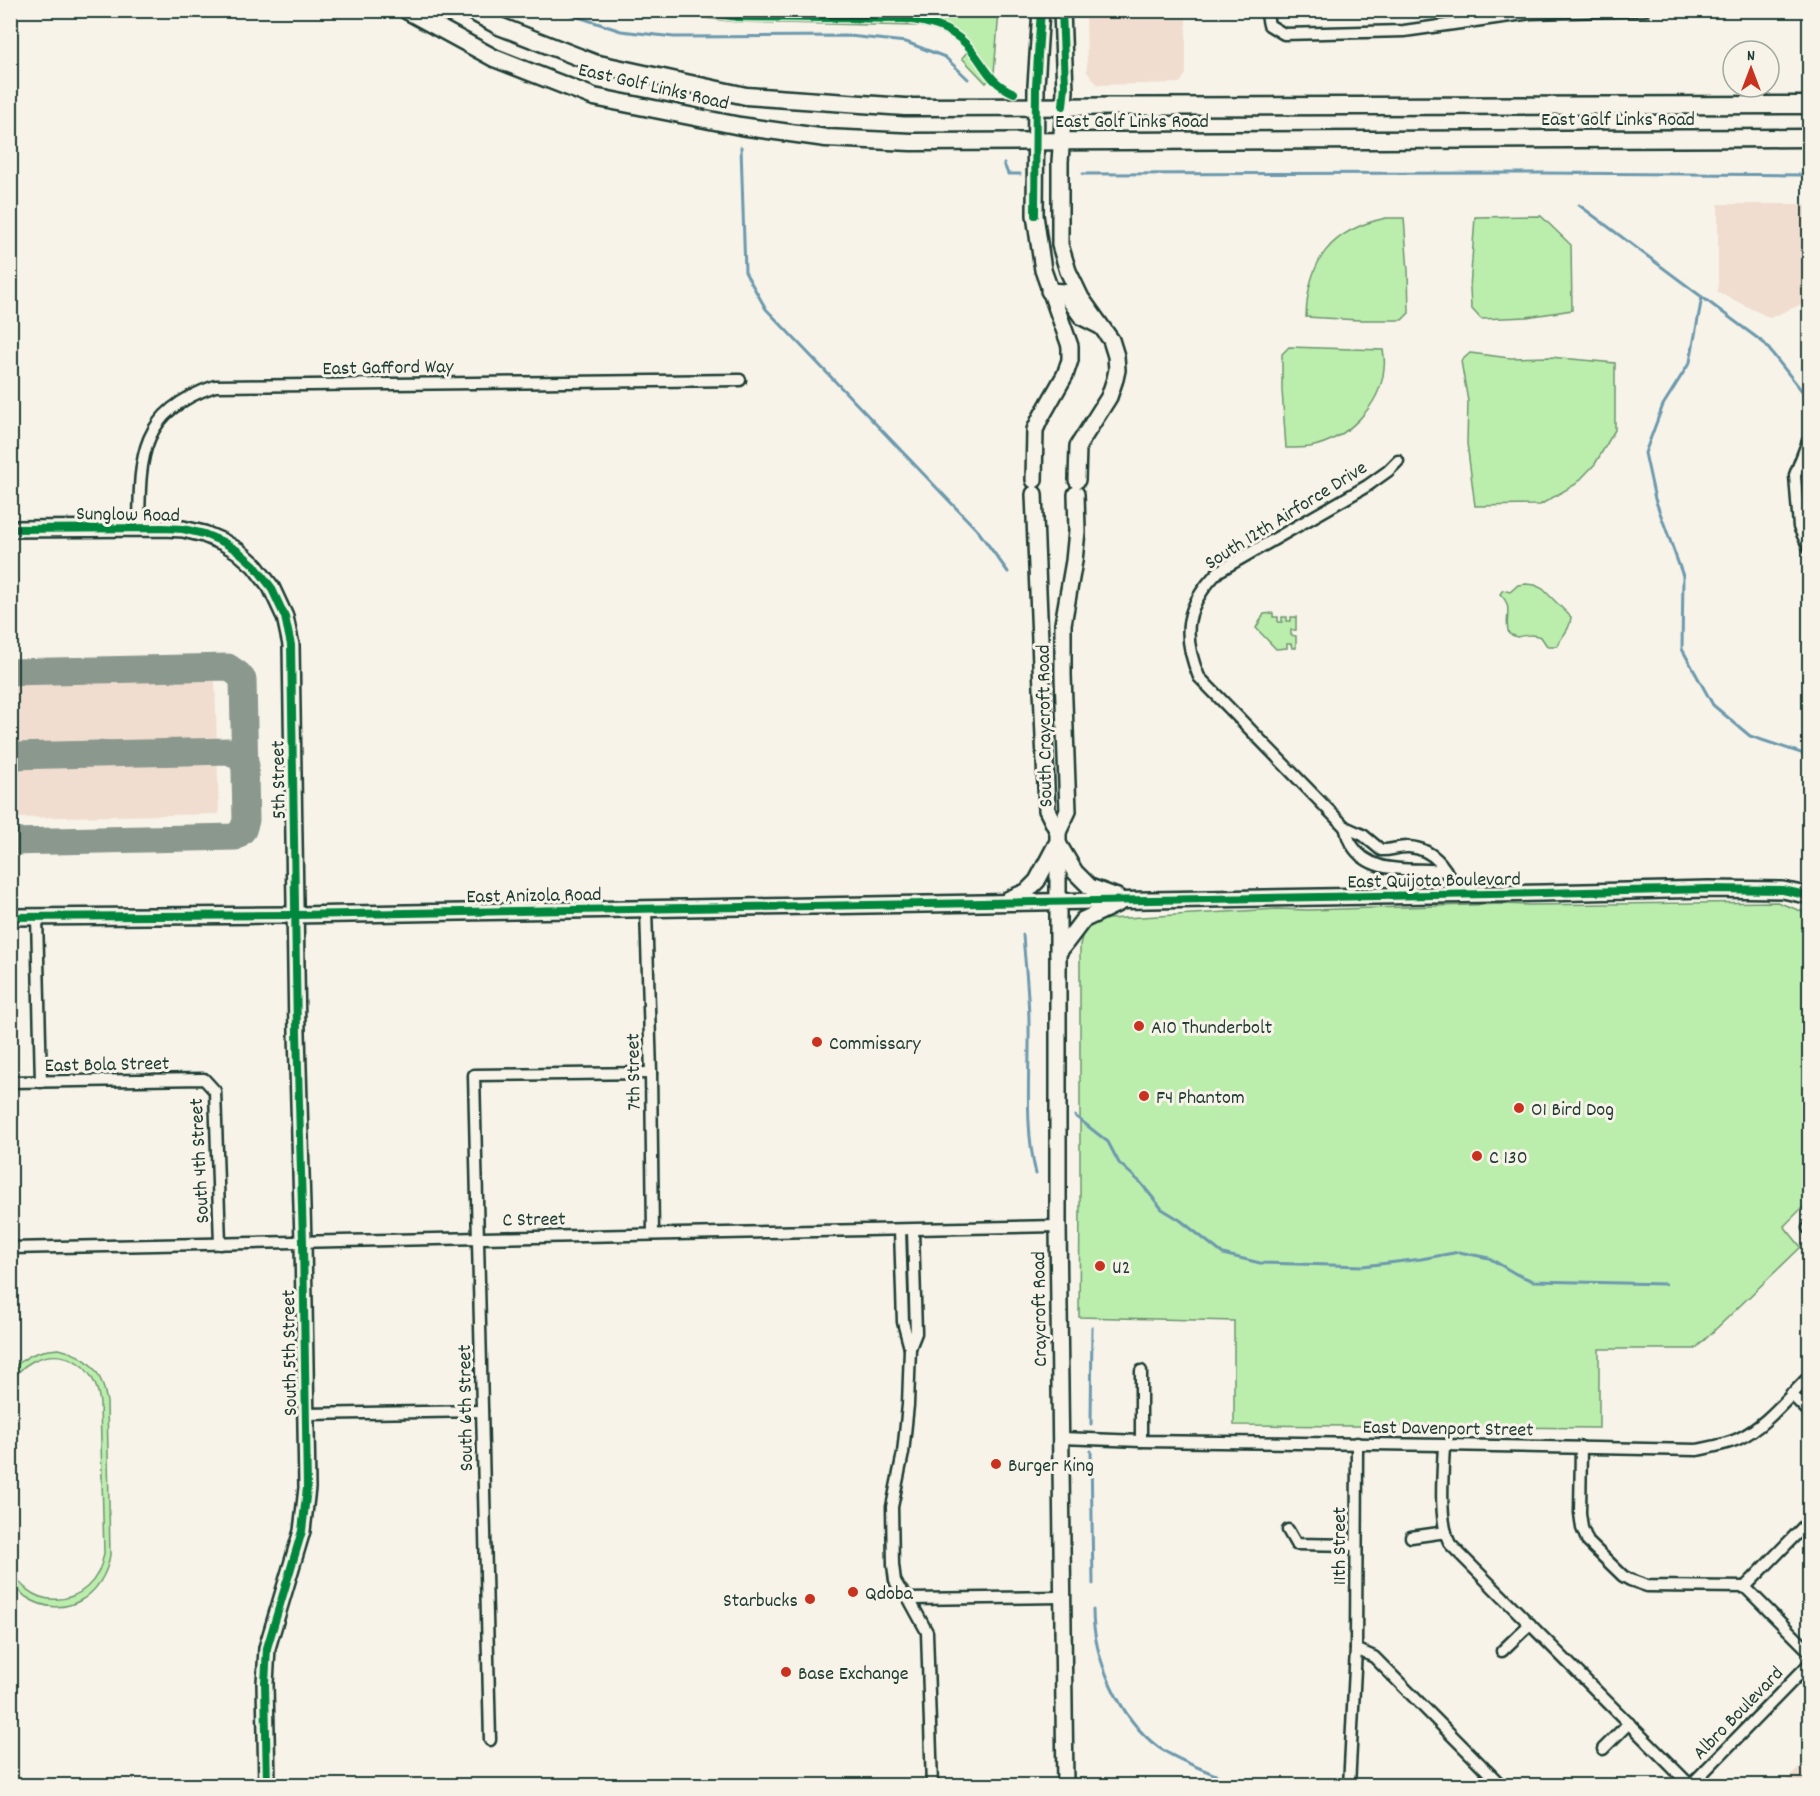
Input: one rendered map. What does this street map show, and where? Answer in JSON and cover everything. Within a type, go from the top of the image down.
[{"type":"main road","name":"East Golf Links Road","points":[[406,10],[494,58],[594,97],[740,126],[826,138],[911,142],[1809,138]]},
{"type":"main road","name":"East Golf Links Road","points":[[470,10],[499,26],[594,63],[746,96],[905,107],[1809,105]]},
{"type":"street","name":"South Craycroft Road","points":[[1041,10],[1035,106],[1035,216],[1040,256],[1049,291],[1070,346],[1070,360],[1065,375],[1035,430],[1034,447],[1047,810],[1058,837]]},
{"type":"street","name":"South Craycroft Road","points":[[1058,837],[1068,811],[1063,624],[1077,531],[1078,446],[1109,397],[1117,370],[1111,340],[1082,298],[1068,271],[1060,245],[1060,162],[1065,85],[1062,10]]},
{"type":"street","points":[[1266,10],[1269,25],[1284,34],[1404,31],[1531,13],[1644,10]]},
{"type":"street","points":[[1049,291],[1064,292],[1082,317],[1103,327]]},
{"type":"street","name":"East Gafford Way","points":[[139,528],[141,466],[150,436],[157,424],[178,402],[215,386],[740,380]]},
{"type":"street","points":[[1809,436],[1795,475],[1799,527],[1809,550]]},
{"type":"street","name":"South 12th Airforce Drive","points":[[1398,461],[1367,486],[1219,572],[1205,585],[1192,606],[1188,627],[1189,647],[1199,677],[1345,827],[1363,835],[1381,850],[1387,851],[1402,847],[1429,853],[1443,863],[1453,882],[1454,895]]},
{"type":"street","name":"Sunglow Road","points":[[10,529],[183,529],[204,534],[238,551],[254,565],[271,587],[285,617],[291,645]]},
{"type":"street","name":"5th Street","points":[[291,645],[295,915]]},
{"type":"street","name":"South 12th Airforce Drive","points":[[1345,827],[1351,844],[1362,857],[1376,865],[1446,871]]},
{"type":"street","points":[[1058,837],[1075,872],[1090,887],[1124,900]]},
{"type":"street","points":[[998,903],[1026,892],[1034,884],[1058,837]]},
{"type":"street","name":"Craycroft Road","points":[[1058,837],[1059,1226],[1065,1785]]},
{"type":"street","name":"East Quijota Boulevard","points":[[1058,902],[1709,889],[1783,890],[1809,896]]},
{"type":"street","points":[[1058,953],[1083,920],[1124,900]]},
{"type":"street","name":"East Anizola Road","points":[[10,917],[295,915],[1058,902]]},
{"type":"street","name":"7th Street","points":[[646,909],[653,1234]]},
{"type":"street","name":"South 5th Street","points":[[267,1785],[265,1683],[267,1648],[302,1531],[308,1488],[295,915]]},
{"type":"street","points":[[37,917],[41,1082]]},
{"type":"street","name":"South 6th Street","points":[[490,1740],[474,1076],[651,1073]]},
{"type":"street","name":"East Bola Street","points":[[10,1082],[204,1079]]},
{"type":"street","name":"South 4th Street","points":[[204,1079],[215,1090],[220,1244]]},
{"type":"street","name":"C Street","points":[[10,1248],[1059,1226]]},
{"type":"street","points":[[900,1230],[903,1322],[910,1348],[905,1437],[892,1507],[894,1573],[899,1588],[909,1599],[927,1632],[932,1785]]},
{"type":"street","points":[[910,1348],[916,1333],[913,1230]]},
{"type":"street","points":[[1141,1371],[1141,1441]]},
{"type":"street","name":"East Davenport Street","points":[[1061,1438],[1697,1450],[1717,1446],[1755,1429],[1809,1376]]},
{"type":"street","points":[[1791,1394],[1809,1413]]},
{"type":"street","points":[[306,1414],[482,1411]]},
{"type":"street","name":"11th Street","points":[[1349,1785],[1356,1649],[1357,1443]]},
{"type":"street","points":[[1443,1444],[1443,1519],[1450,1544],[1690,1785]]},
{"type":"street","points":[[1581,1447],[1580,1513],[1582,1528],[1588,1542],[1623,1576],[1647,1586],[1745,1587],[1809,1652]]},
{"type":"street","points":[[1745,1587],[1809,1520]]},
{"type":"street","points":[[1288,1530],[1296,1544],[1355,1545]]},
{"type":"street","points":[[1411,1537],[1446,1532]]},
{"type":"street","points":[[909,1599],[1062,1597]]},
{"type":"street","points":[[1502,1652],[1530,1624]]},
{"type":"street","points":[[1356,1649],[1374,1657],[1502,1785]]},
{"type":"street","name":"Albro Boulevard","points":[[1690,1785],[1809,1663]]},
{"type":"street","points":[[1603,1749],[1629,1723]]},
{"type":"shaded area","points":[[1086,11],[1186,11],[1186,74],[1180,83],[1098,85],[1087,72]]},
{"type":"shaded area","points":[[1718,204],[1809,204],[1809,301],[1770,318],[1718,292]]},
{"type":"shaded area","points":[[215,679],[219,814],[11,818],[11,684]]},
{"type":"shaded area","points":[[1809,1758],[1809,1785],[1782,1785]]},
{"type":"green space","points":[[625,11],[999,11],[994,73],[986,83],[962,58],[968,51],[963,46],[932,29],[919,26],[736,22],[698,17],[648,16]]},
{"type":"green space","points":[[1541,216],[1571,245],[1572,310],[1527,317],[1481,319],[1471,308],[1470,288],[1475,217]]},
{"type":"green space","points":[[1386,218],[1404,218],[1409,313],[1402,320],[1306,317],[1311,279],[1326,251],[1350,231]]},
{"type":"green space","points":[[1289,347],[1383,350],[1384,363],[1381,382],[1369,408],[1348,429],[1336,437],[1310,447],[1286,448],[1282,354]]},
{"type":"green space","points":[[1470,353],[1510,358],[1550,357],[1615,363],[1615,430],[1595,464],[1576,484],[1540,505],[1475,506],[1467,443],[1468,401],[1461,361]]},
{"type":"green space","points":[[1526,584],[1543,589],[1571,617],[1557,646],[1547,646],[1538,636],[1517,637],[1509,634],[1507,604],[1500,594],[1503,590],[1510,592],[1518,585]]},
{"type":"green space","points":[[1273,613],[1273,617],[1278,617],[1278,622],[1282,622],[1282,617],[1287,617],[1287,621],[1291,621],[1291,617],[1296,617],[1296,630],[1291,630],[1291,635],[1296,636],[1296,648],[1287,644],[1287,648],[1276,649],[1256,628],[1264,614]]},
{"type":"green space","points":[[1777,902],[1809,914],[1809,1201],[1784,1226],[1801,1247],[1695,1349],[1599,1349],[1599,1428],[1234,1425],[1234,1321],[1079,1317],[1080,945],[1084,928],[1092,923],[1108,919],[1277,909],[1502,904]]},
{"type":"green space","points":[[59,1349],[86,1361],[98,1373],[105,1391],[110,1555],[100,1582],[91,1593],[68,1606],[54,1607],[40,1604],[26,1597],[15,1587],[10,1577],[11,1560],[17,1577],[27,1590],[41,1597],[57,1599],[72,1596],[87,1587],[98,1573],[104,1553],[100,1404],[93,1380],[78,1363],[57,1356],[29,1363],[17,1374],[11,1385],[11,1371],[21,1361],[38,1352]]},
{"type":"waterway","points":[[557,10],[621,31],[674,37],[849,36],[906,42],[945,57],[968,79]]},
{"type":"waterway","points":[[741,147],[745,272],[766,309],[978,531],[1008,572]]},
{"type":"waterway","points":[[1004,164],[1008,174],[1020,174]]},
{"type":"waterway","points":[[1083,174],[1810,175]]},
{"type":"waterway","points":[[1579,205],[1702,297],[1690,362],[1663,405],[1645,453],[1655,499],[1683,576],[1682,649],[1713,705],[1750,736],[1810,756]]},
{"type":"waterway","points":[[1702,297],[1764,343],[1810,401]]},
{"type":"waterway","points":[[1023,935],[1029,1012],[1030,1137],[1036,1174]]},
{"type":"waterway","points":[[1075,1116],[1108,1142],[1119,1163],[1140,1182],[1162,1209],[1180,1220],[1223,1254],[1260,1263],[1363,1266],[1459,1252],[1489,1258],[1533,1281],[1665,1284]]},
{"type":"waterway","points":[[1091,1424],[1092,1327]]},
{"type":"waterway","points":[[1091,1451],[1093,1584]]},
{"type":"waterway","points":[[1093,1610],[1094,1628],[1103,1666],[1120,1703],[1131,1720],[1144,1735],[1167,1753],[1242,1786]]},
{"type":"taxiway","points":[[10,672],[228,667],[243,680],[246,820],[243,830],[235,837],[10,842]]},
{"type":"taxiway","points":[[10,756],[230,751],[246,766]]},
{"type":"cycle path","points":[[694,10],[737,17],[906,19],[930,24],[953,33],[966,44],[997,83],[1014,93]]},
{"type":"cycle path","points":[[1035,215],[1036,86],[1041,10]]},
{"type":"cycle path","points":[[1062,10],[1065,85],[1063,106]]},
{"type":"cycle path","points":[[10,529],[163,528],[183,529],[204,534],[238,551],[254,565],[271,587],[285,617],[291,645],[307,1488],[302,1531],[267,1648],[265,1683],[267,1786]]},
{"type":"cycle path","points":[[10,917],[295,915],[1709,889],[1783,890],[1810,896]]},
{"type":"place","name":"A10 Thunderbolt","points":[[1139,1026]]},
{"type":"place","name":"Commissary","points":[[817,1042]]},
{"type":"place","name":"F4 Phantom","points":[[1144,1096]]},
{"type":"place","name":"O1 Bird Dog","points":[[1519,1108]]},
{"type":"place","name":"C 130","points":[[1477,1156]]},
{"type":"place","name":"U2","points":[[1100,1266]]},
{"type":"place","name":"Burger King","points":[[996,1464]]},
{"type":"place","name":"Qdoba","points":[[853,1592]]},
{"type":"place","name":"Starbucks","points":[[810,1599]]},
{"type":"place","name":"Base Exchange","points":[[786,1672]]}]
